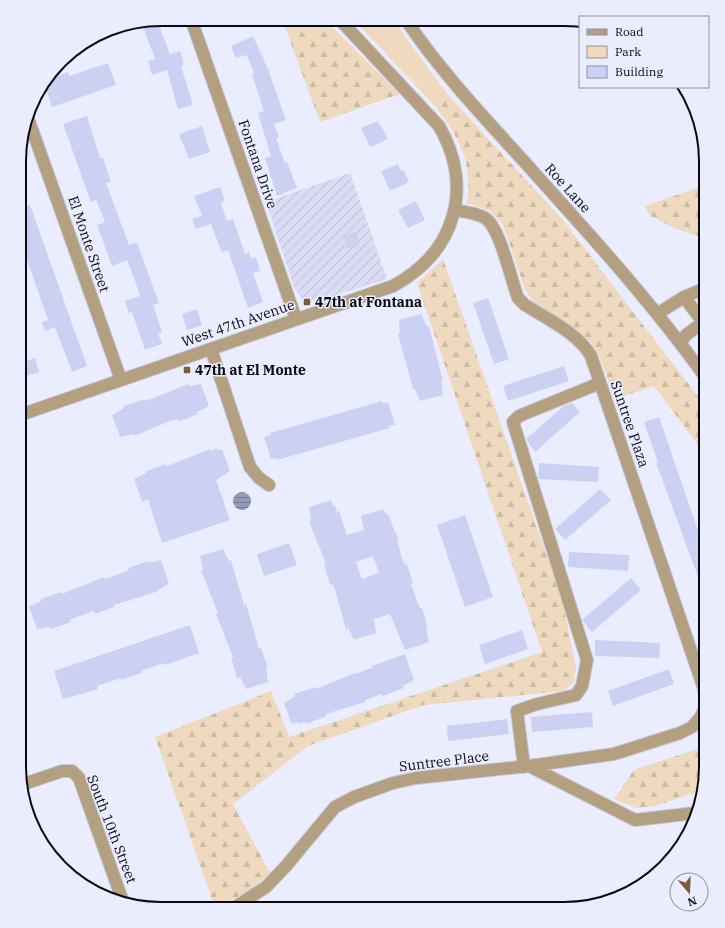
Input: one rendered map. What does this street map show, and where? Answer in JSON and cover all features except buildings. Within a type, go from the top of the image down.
[{"type":"street","name":"Fontana Drive","points":[[193,26],[296,319]]},
{"type":"street","name":"West 47th Avenue","points":[[26,413],[386,288],[410,277],[423,266],[444,240],[455,210],[457,192],[453,158],[439,126],[346,26]]},
{"type":"street","name":"Roe Lane","points":[[411,26],[450,78],[576,219],[681,342],[699,368]]},
{"type":"street","name":"El Monte Street","points":[[31,126],[121,380]]},
{"type":"street","name":"Suntree Plaza","points":[[455,210],[486,218],[499,239],[518,298],[525,305],[586,346],[699,674]]},
{"type":"street","points":[[657,314],[684,297],[699,291]]},
{"type":"street","points":[[684,297],[699,314]]},
{"type":"street","points":[[681,342],[686,335],[699,325]]},
{"type":"street","points":[[211,349],[250,467],[259,478],[269,485]]},
{"type":"street","points":[[600,383],[519,416],[513,422],[587,660],[582,686],[576,695],[537,704],[517,711],[527,767],[635,820],[691,814]]},
{"type":"street","name":"Suntree Plaza","points":[[527,767],[614,754],[680,733],[692,727],[699,719]]},
{"type":"street","name":"Suntree Place","points":[[243,902],[266,887],[286,866],[335,807],[354,797],[393,783],[416,778],[527,767]]},
{"type":"street","name":"South 10th Street","points":[[27,783],[62,771],[72,771],[79,778],[121,896]]},
{"type":"shaded area","points":[[350,173],[387,279],[318,301],[302,299],[294,287],[266,202]]},
{"type":"shaded area","points":[[238,492],[246,492],[251,497],[249,508],[246,510],[238,510],[233,505],[233,497]]},
{"type":"green space","points":[[285,26],[331,26],[400,94],[320,122]]},
{"type":"green space","points":[[360,26],[397,26],[448,95],[436,107]]},
{"type":"green space","points":[[448,95],[562,219],[699,398],[699,447],[654,386],[615,399],[600,358],[590,341],[533,302],[525,289],[503,225],[490,211],[467,203],[468,175],[463,152],[452,130],[436,107]]},
{"type":"green space","points":[[699,187],[699,236],[678,230],[649,215],[645,206]]},
{"type":"green space","points":[[443,259],[563,602],[576,670],[574,682],[564,691],[424,705],[308,746],[233,804],[270,873],[257,884],[230,901],[213,902],[155,737],[271,691],[289,737],[542,652],[417,283]]},
{"type":"green space","points":[[699,748],[699,776],[696,793],[655,806],[636,808],[614,799],[634,770]]},
{"type":"place","name":"47th at Fontana","points":[[307,302]]},
{"type":"place","name":"47th at El Monte","points":[[187,370]]}]
